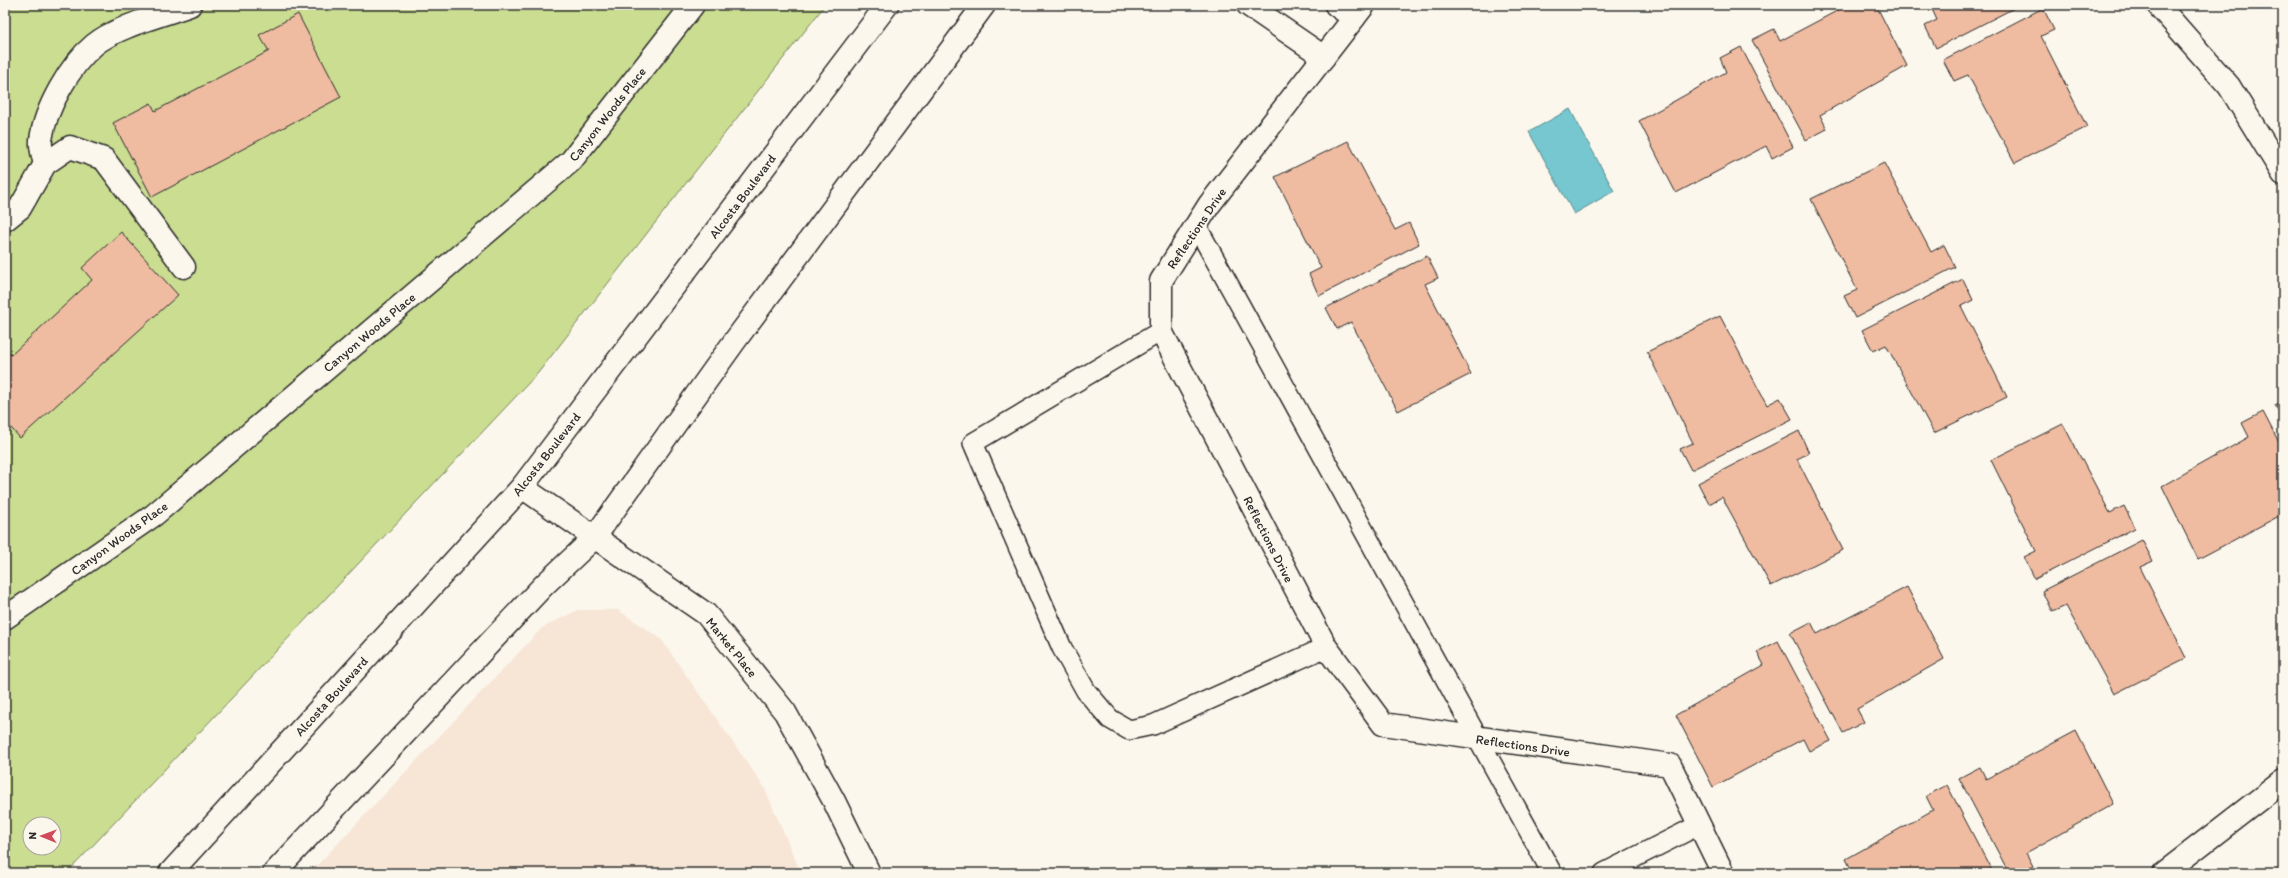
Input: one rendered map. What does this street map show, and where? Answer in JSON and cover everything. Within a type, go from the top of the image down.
[{"type":"street","points":[[45,164],[40,141],[48,112],[71,71],[94,45],[114,33],[190,5]]},
{"type":"street","name":"Canyon Woods Place","points":[[5,618],[154,515],[571,161],[693,5]]},
{"type":"street","name":"Alcosta Boulevard","points":[[170,873],[522,487],[887,5]]},
{"type":"street","points":[[274,873],[544,585],[594,538],[734,342],[984,5]]},
{"type":"street","points":[[1248,5],[1324,58]]},
{"type":"street","points":[[1336,5],[1359,11]]},
{"type":"street","points":[[2158,5],[2229,86],[2283,174]]},
{"type":"street","name":"Reflections Drive","points":[[1359,11],[1209,205],[1161,281],[1161,332],[1326,647],[1382,724],[1480,740],[1670,766],[1723,873]]},
{"type":"street","points":[[5,220],[20,208],[45,164],[70,147],[104,159],[184,267]]},
{"type":"street","name":"Market Place","points":[[522,487],[706,614],[785,712],[834,801],[869,873]]},
{"type":"street","points":[[2164,873],[2283,781]]},
{"type":"lane","points":[[1196,225],[1552,873]]},
{"type":"lane","points":[[1161,332],[973,443],[1062,648],[1086,692],[1110,719],[1129,730],[1153,724],[1326,647]]},
{"type":"lane","points":[[1604,873],[1699,825]]},
{"type":"shaded area","points":[[578,610],[618,610],[661,639],[764,787],[801,873],[310,873],[542,628]]},
{"type":"green space","points":[[5,5],[825,5],[538,373],[67,873],[5,873]]},
{"type":"water","points":[[1570,109],[1614,191],[1574,214],[1529,132]]},
{"type":"building","points":[[1848,5],[1876,5],[1907,66],[1820,115],[1827,129],[1806,140],[1752,40],[1774,29],[1780,41]]},
{"type":"building","points":[[1930,5],[2020,5],[1936,48],[1925,26],[1937,20]]},
{"type":"building","points":[[2043,8],[2054,30],[2041,36],[2087,127],[2015,163],[1968,75],[1954,81],[1943,60]]},
{"type":"building","points":[[298,14],[341,97],[152,197],[113,123],[151,103],[155,111],[269,51],[259,35]]},
{"type":"building","points":[[1741,47],[1793,147],[1772,158],[1766,146],[1676,193],[1639,121],[1726,72],[1720,58]]},
{"type":"building","points":[[1348,141],[1395,230],[1409,223],[1419,244],[1319,296],[1309,274],[1321,268],[1275,177]]},
{"type":"building","points":[[1884,163],[1931,252],[1944,245],[1955,267],[1855,318],[1844,296],[1857,290],[1811,199]]},
{"type":"building","points":[[121,232],[178,295],[20,438],[5,421],[5,348],[11,355],[92,280],[82,268]]},
{"type":"building","points":[[1427,256],[1438,278],[1425,284],[1471,374],[1398,411],[1351,322],[1337,329],[1326,308]]},
{"type":"building","points":[[1963,279],[1973,300],[1961,306],[2007,397],[1934,433],[1886,345],[1873,351],[1862,330]]},
{"type":"building","points":[[1720,316],[1767,405],[1780,398],[1792,419],[1691,470],[1680,449],[1693,443],[1647,352]]},
{"type":"building","points":[[2283,401],[2283,420],[2275,405]]},
{"type":"building","points":[[2263,412],[2283,450],[2283,514],[2198,559],[2162,486],[2249,437],[2242,423]]},
{"type":"building","points":[[2063,424],[2110,513],[2124,506],[2135,528],[2035,579],[2024,557],[2036,551],[1991,460]]},
{"type":"building","points":[[1799,431],[1809,453],[1797,459],[1843,550],[1771,586],[1722,497],[1709,504],[1698,483]]},
{"type":"building","points":[[2142,540],[2153,561],[2140,567],[2186,658],[2114,694],[2066,606],[2052,612],[2042,591]]},
{"type":"building","points":[[1907,587],[1944,659],[1857,709],[1864,722],[1843,733],[1790,633],[1811,622],[1817,634]]},
{"type":"building","points":[[1778,641],[1831,741],[1809,751],[1803,739],[1713,787],[1676,715],[1764,665],[1757,652]]},
{"type":"building","points":[[2076,731],[2113,804],[2026,853],[2033,866],[2021,873],[2009,873],[1959,778],[1980,767],[1986,779]]},
{"type":"building","points":[[1947,785],[1993,873],[1853,873],[1846,859],[1933,810],[1926,796]]},
{"type":"building","points":[[2283,866],[2283,873],[2271,873]]}]
